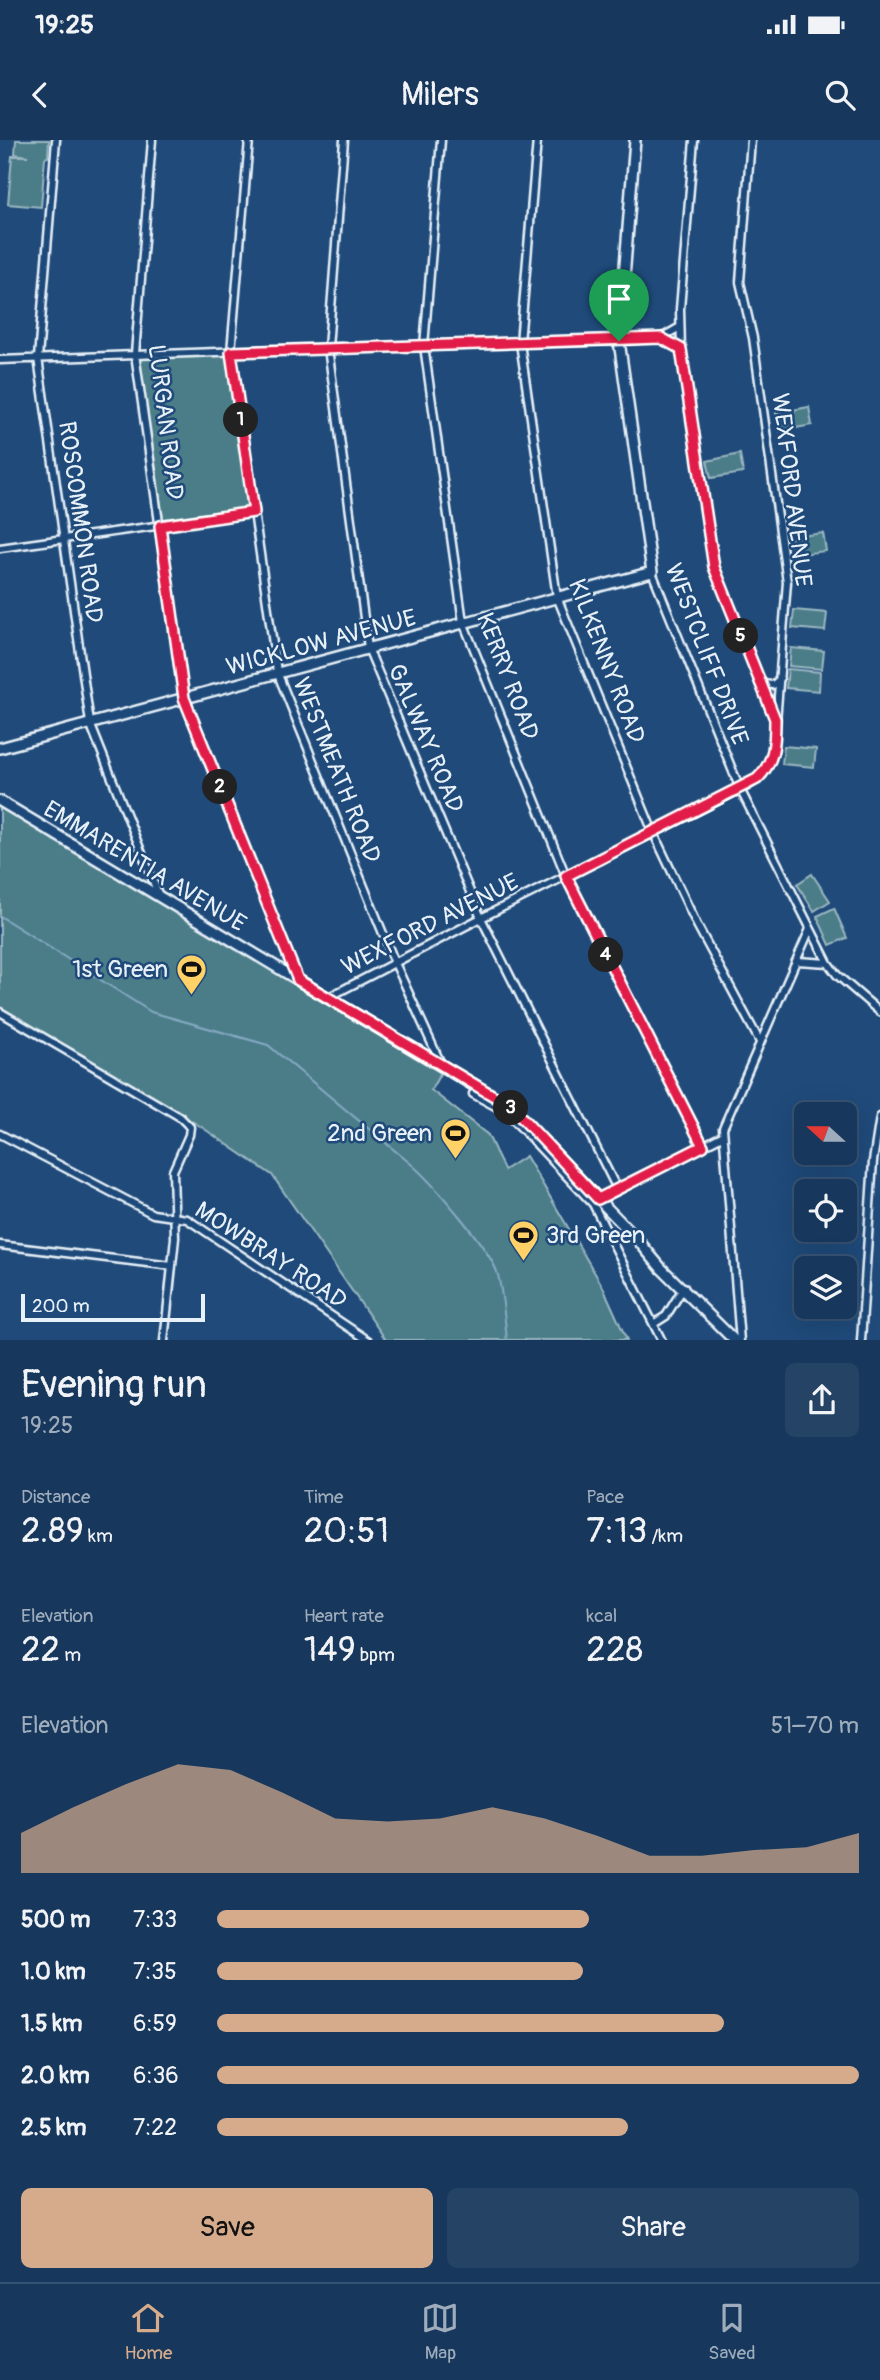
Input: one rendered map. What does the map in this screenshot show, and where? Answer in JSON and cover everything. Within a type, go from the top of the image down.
[{"type":"street","name":"ROSCOMMON ROAD","points":[[56,140],[38,358],[90,723],[159,896]]},
{"type":"street","name":"LURGAN ROAD","points":[[152,140],[135,354],[184,698],[298,980]]},
{"type":"street","name":"WESTMEATH ROAD","points":[[248,140],[231,352],[276,672],[395,962],[442,1066]]},
{"type":"street","name":"GALWAY ROAD","points":[[344,140],[328,348],[368,648],[481,918],[617,1189]]},
{"type":"street","name":"KERRY ROAD","points":[[441,140],[424,346],[463,622],[566,876],[703,1146]]},
{"type":"street","name":"KILKENNY ROAD","points":[[537,140],[520,343],[557,597],[653,832],[697,925],[760,1042]]},
{"type":"street","name":"WESTCLIFF DRIVE","points":[[635,140],[619,341],[652,572],[740,789],[810,929],[837,975],[880,1012]]},
{"type":"street","points":[[694,140],[680,327],[681,349],[714,567],[775,719]]},
{"type":"street","name":"WEXFORD AVENUE","points":[[327,998],[740,789],[757,779],[768,766],[774,747],[787,576],[753,338],[740,282],[751,140]]},
{"type":"street","points":[[0,359],[619,341],[661,338],[680,327]]},
{"type":"street","points":[[661,338],[681,349]]},
{"type":"street","points":[[0,548],[254,512]]},
{"type":"street","name":"WICKLOW AVENUE","points":[[0,748],[652,572]]},
{"type":"street","points":[[760,684],[773,685],[780,679]]},
{"type":"street","name":"EMMARENTIA AVENUE","points":[[0,801],[513,1109],[695,1300],[737,1340]]},
{"type":"street","points":[[737,1340],[722,1136],[726,1116],[810,929]]},
{"type":"street","points":[[797,961],[828,963]]},
{"type":"street","points":[[0,1012],[188,1123],[190,1129],[173,1171],[175,1217],[163,1340]]},
{"type":"street","points":[[473,1094],[506,1112],[593,1204],[663,1340]]},
{"type":"street","points":[[861,1340],[873,1161],[880,1117]]},
{"type":"street","name":"MOWBRAY ROAD","points":[[0,1134],[153,1214],[191,1222],[369,1340]]},
{"type":"street","points":[[598,1199],[722,1136]]},
{"type":"street","points":[[0,1245],[172,1266]]},
{"type":"street","points":[[655,1323],[666,1316],[684,1288]]},
{"type":"green space","points":[[16,140],[49,140],[41,207],[8,204],[12,156],[28,156],[15,154]]},
{"type":"green space","points":[[230,353],[252,509],[163,519],[139,359]]},
{"type":"green space","points":[[809,407],[812,425],[780,431],[776,413]]},
{"type":"green space","points":[[740,454],[743,473],[711,478],[707,461]]},
{"type":"green space","points":[[823,533],[826,551],[793,555],[791,537]]},
{"type":"green space","points":[[794,610],[827,613],[825,631],[792,628]]},
{"type":"green space","points":[[791,648],[824,651],[822,669],[789,666]]},
{"type":"green space","points":[[788,669],[820,672],[819,691],[786,688]]},
{"type":"green space","points":[[784,746],[816,749],[814,767],[782,764]]},
{"type":"green space","points":[[0,798],[442,1070],[431,1090],[488,1135],[504,1170],[526,1156],[603,1287],[627,1340],[386,1340],[272,1175],[200,1126],[0,1007]]},
{"type":"green space","points":[[812,874],[830,901],[814,911],[797,884]]},
{"type":"green space","points":[[834,908],[847,938],[830,945],[817,916]]},
{"type":"waterway","points":[[0,916],[151,1012],[268,1045],[411,1164],[460,1217],[493,1264],[501,1291],[507,1340]]},
{"type":"place","name":"1st Green","points":[[191,996]]},
{"type":"place","name":"2nd Green","points":[[455,1160]]},
{"type":"place","name":"3rd Green","points":[[523,1262]]},
{"type":"route","points":[[661,338],[681,349],[710,552],[731,613],[775,719],[775,735],[771,761],[766,770],[747,786],[566,876],[703,1146],[598,1199],[504,1102],[298,980],[184,698],[160,526],[254,512],[231,352],[619,341],[661,338]]}]
